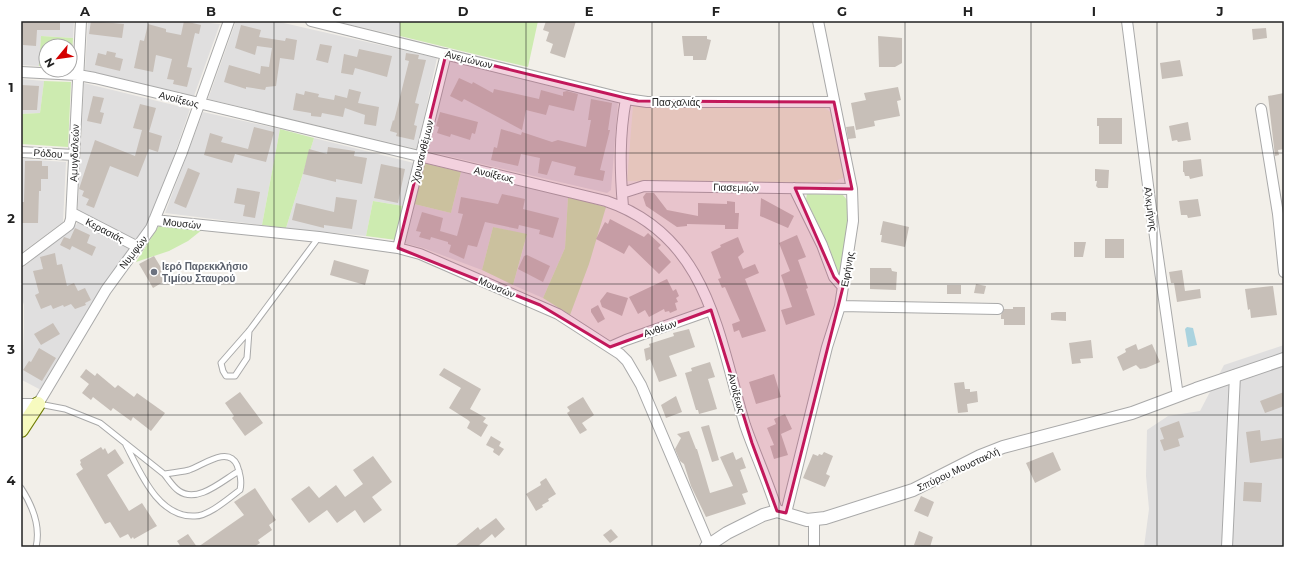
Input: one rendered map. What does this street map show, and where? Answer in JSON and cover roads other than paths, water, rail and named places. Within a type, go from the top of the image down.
[{"type":"main road","points":[[21,430],[38,404]]},
{"type":"street","name":"Αμυγδαλεών","points":[[78,75],[81,21]]},
{"type":"street","name":"Νυμφών","points":[[38,404],[106,290],[148,234],[182,152],[198,103],[229,21]]},
{"type":"street","name":"Ανεμώνων","points":[[311,21],[626,99]]},
{"type":"street","name":"Ειρήνης","points":[[781,512],[827,347],[840,306],[852,235],[852,189],[818,21]]},
{"type":"street","name":"Αλκμήνης","points":[[1127,21],[1151,209],[1178,396]]},
{"type":"street","name":"Χρυσανθέμων","points":[[398,248],[446,54]]},
{"type":"street","name":"Ανοίξεως","points":[[21,72],[38,73]]},
{"type":"street","name":"Ανοίξεως","points":[[78,75],[606,201],[623,207],[652,226],[678,249],[695,273],[711,310],[748,431],[781,512]]},
{"type":"street","name":"Αμυγδαλεών","points":[[21,261],[69,225],[72,213],[78,78]]},
{"type":"street","name":"Πασχαλιάς","points":[[626,99],[647,102],[834,102]]},
{"type":"street","points":[[623,207],[620,175],[621,136],[626,99]]},
{"type":"street","points":[[1261,109],[1278,214],[1284,272]]},
{"type":"street","name":"Ρόδου","points":[[21,152],[74,155]]},
{"type":"street","name":"Γιασεμιών","points":[[622,193],[644,186],[852,189]]},
{"type":"street","points":[[794,188],[818,238],[834,277],[843,287]]},
{"type":"street","name":"Κερασιάς","points":[[72,213],[138,247]]},
{"type":"street","name":"Μουσών","points":[[154,220],[319,237],[398,248],[420,254],[540,305],[610,347],[627,361],[641,385],[708,546]]},
{"type":"street","points":[[840,306],[998,309]]},
{"type":"street","name":"Ανθέων","points":[[610,347],[711,310]]},
{"type":"street","name":"Σπύρου Μουστακλή","points":[[814,521],[918,488],[976,458],[1003,447],[1132,413],[1284,359]]},
{"type":"street","points":[[1227,547],[1235,376]]},
{"type":"street","points":[[21,404],[38,404]]},
{"type":"street","points":[[21,415],[38,404]]},
{"type":"street","points":[[708,546],[743,524],[763,515],[781,512],[804,520],[814,521],[814,547]]},
{"type":"lane","points":[[249,331],[247,358],[234,376],[226,376],[221,362],[249,331],[319,237]]},
{"type":"lane","points":[[38,404],[65,409],[100,423],[164,474],[178,490],[184,494],[195,495],[204,492],[239,471]]},
{"type":"lane","points":[[126,445],[156,497],[174,513],[196,517],[216,508],[240,490],[242,481],[235,462],[229,457],[220,456],[190,469],[164,474]]},
{"type":"lane","points":[[21,488],[35,514],[37,531],[36,547]]},
{"type":"water","points":[[1187,327],[1193,328],[1197,345],[1188,347],[1185,329]]},
{"type":"place","name":"Ιερό Παρεκκλήσιο Τιμίου Σταυρού","points":[[154,272]]}]
